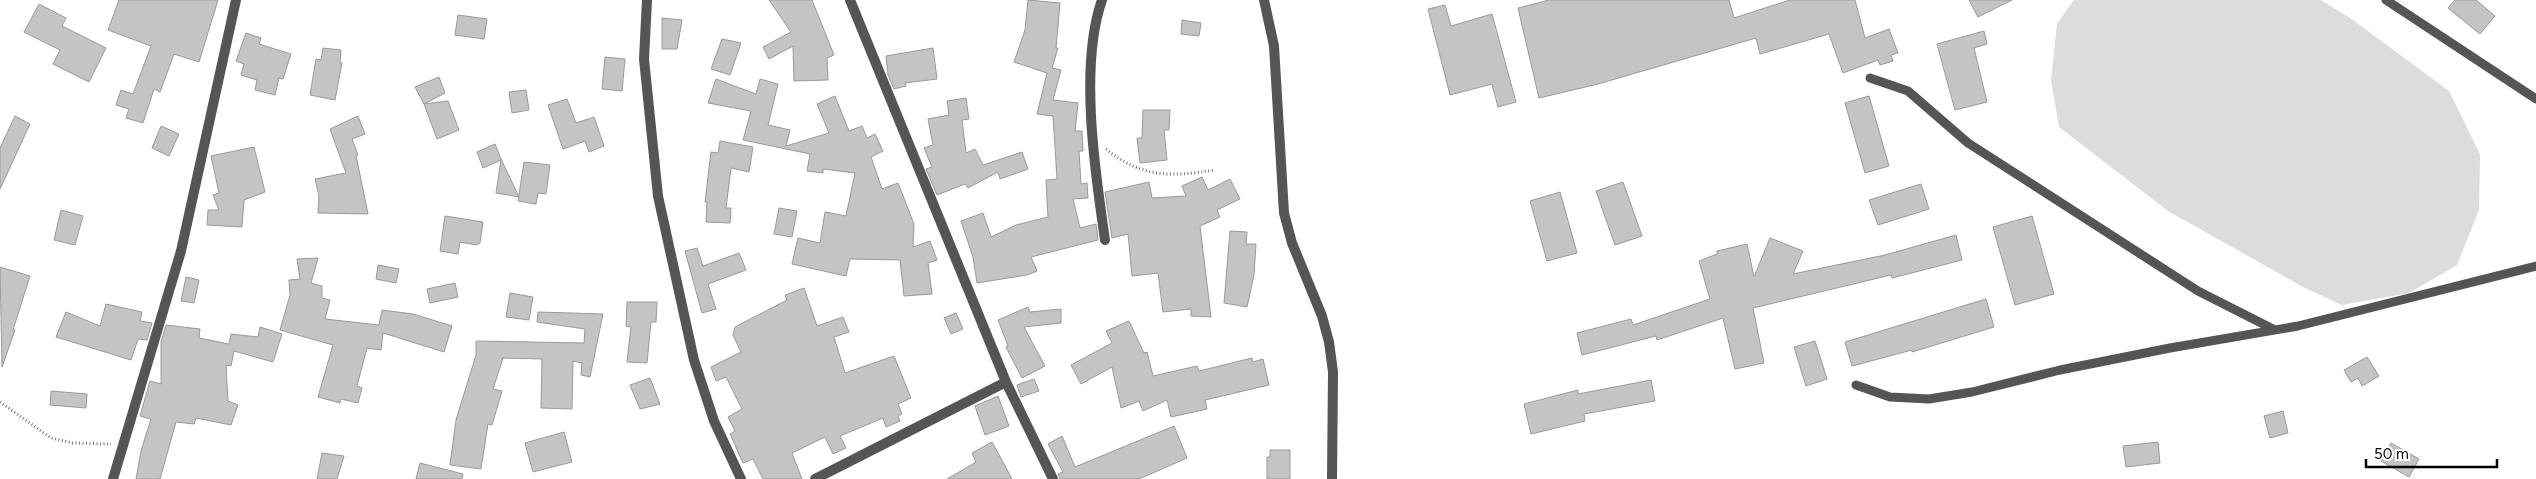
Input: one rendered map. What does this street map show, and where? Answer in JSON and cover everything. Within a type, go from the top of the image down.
[{"type":"street","points":[[113,479],[181,250],[236,0]]},
{"type":"street","points":[[647,0],[644,59],[658,196],[694,360],[714,421],[741,479]]},
{"type":"street","points":[[850,0],[1006,382],[1053,479]]},
{"type":"street","points":[[1102,0],[1096,16],[1090,72],[1096,180],[1105,240]]},
{"type":"street","points":[[1264,0],[1274,46],[1284,213],[1292,243],[1322,316],[1329,342],[1333,372],[1332,479]]},
{"type":"street","points":[[815,479],[1006,382]]},
{"type":"lane","points":[[2386,0],[2536,99]]},
{"type":"lane","points":[[1870,78],[1908,91],[1968,143],[2198,291],[2275,330]]},
{"type":"lane","points":[[1856,385],[1890,397],[1929,399],[1972,392],[2060,370],[2170,348],[2275,330],[2536,266]]},
{"type":"path","points":[[1094,139],[1121,161],[1149,172],[1178,176],[1214,170]]},
{"type":"path","points":[[0,402],[51,438],[72,443],[124,444]]},
{"type":"shaded area","points":[[2074,0],[2321,0],[2353,20],[2449,91],[2480,154],[2479,210],[2457,265],[2409,293],[2342,305],[2303,287],[2168,211],[2059,127],[2051,80],[2057,24]]},
{"type":"building","points":[[119,0],[218,0],[199,62],[174,54],[160,92],[154,89],[143,123],[126,118],[129,109],[116,105],[121,90],[133,94],[151,46],[108,30]]},
{"type":"building","points":[[769,0],[812,0],[834,55],[827,58],[828,80],[794,81],[793,46],[769,59],[763,47],[791,32]]},
{"type":"building","points":[[1028,0],[1060,3],[1056,48],[1058,48],[1052,68],[1061,70],[1053,100],[1078,103],[1075,131],[1082,131],[1083,151],[1079,151],[1081,184],[1087,183],[1088,198],[1073,199],[1080,228],[1096,224],[1098,240],[1031,257],[1037,271],[1027,275],[977,283],[973,257],[961,221],[983,213],[991,237],[1016,225],[1048,217],[1046,180],[1057,179],[1053,116],[1037,114],[1047,73],[1014,62],[1025,30]]},
{"type":"building","points":[[1549,0],[1729,0],[1734,18],[1790,0],[1855,0],[1865,38],[1889,29],[1898,53],[1891,55],[1893,61],[1880,65],[1878,60],[1843,73],[1829,34],[1760,54],[1756,38],[1598,84],[1539,98],[1518,8]]},
{"type":"building","points":[[1969,0],[2012,0],[1978,17]]},
{"type":"building","points":[[2455,0],[2476,0],[2495,16],[2480,34],[2448,8]]},
{"type":"building","points":[[39,4],[66,18],[62,26],[106,48],[89,82],[53,64],[60,50],[24,32]]},
{"type":"building","points":[[1445,5],[1451,26],[1492,14],[1516,102],[1498,107],[1492,84],[1450,95],[1428,9]]},
{"type":"building","points":[[458,15],[487,19],[484,39],[455,35]]},
{"type":"building","points":[[662,18],[682,20],[677,49],[662,49]]},
{"type":"building","points":[[1182,20],[1201,23],[1199,36],[1181,34]]},
{"type":"building","points":[[1984,31],[1987,44],[1974,48],[1987,102],[1955,110],[1937,44]]},
{"type":"building","points":[[246,33],[261,38],[259,44],[291,54],[283,79],[279,78],[275,95],[255,90],[257,80],[241,75],[244,64],[236,61]]},
{"type":"building","points":[[722,39],[741,43],[730,75],[711,69]]},
{"type":"building","points":[[323,48],[341,50],[340,63],[342,63],[335,100],[310,95],[316,59],[321,60]]},
{"type":"building","points":[[933,48],[937,79],[905,83],[906,86],[894,89],[888,75],[886,56]]},
{"type":"building","points":[[605,57],[625,59],[622,91],[602,89]]},
{"type":"building","points":[[439,77],[445,93],[424,104],[415,87]]},
{"type":"building","points":[[716,79],[756,94],[760,79],[778,84],[768,125],[790,130],[786,146],[829,133],[817,104],[835,96],[849,131],[862,126],[867,138],[875,134],[883,151],[871,157],[882,189],[898,183],[914,224],[913,247],[930,241],[937,260],[928,263],[932,294],[904,296],[900,260],[850,259],[846,276],[792,264],[798,238],[820,243],[825,212],[846,216],[855,173],[823,169],[823,173],[807,171],[810,154],[743,140],[751,111],[708,103]]},
{"type":"building","points":[[526,90],[529,110],[512,113],[509,92]]},
{"type":"building","points":[[1869,96],[1889,166],[1865,173],[1845,103]]},
{"type":"building","points":[[966,98],[969,119],[962,120],[966,153],[975,149],[983,165],[1022,152],[1028,169],[1000,179],[998,172],[968,188],[965,184],[937,195],[926,169],[932,167],[924,148],[933,145],[928,119],[949,115],[947,101]]},
{"type":"building","points":[[567,99],[576,123],[594,117],[604,146],[589,152],[585,141],[563,149],[548,105]]},
{"type":"building","points":[[448,101],[459,130],[437,139],[424,104]]},
{"type":"building","points":[[1143,110],[1170,110],[1169,130],[1164,130],[1167,160],[1140,163],[1137,138],[1142,138]]},
{"type":"building","points":[[15,116],[30,124],[0,189],[0,148]]},
{"type":"building","points":[[358,116],[365,134],[352,139],[358,155],[356,155],[368,214],[318,213],[319,196],[315,179],[346,173],[330,129]]},
{"type":"building","points":[[161,126],[179,134],[169,156],[152,148]]},
{"type":"building","points":[[720,141],[753,147],[749,172],[731,168],[726,208],[731,208],[730,223],[706,222],[707,202],[705,202],[711,152],[718,153]]},
{"type":"building","points":[[495,144],[519,197],[496,193],[501,160],[483,168],[477,152]]},
{"type":"building","points":[[254,147],[265,192],[244,200],[242,227],[207,225],[208,210],[219,210],[213,195],[219,193],[211,156]]},
{"type":"building","points":[[524,162],[550,165],[546,194],[538,193],[536,204],[518,201]]},
{"type":"building","points":[[1202,177],[1208,190],[1230,179],[1240,199],[1217,210],[1220,217],[1200,226],[1211,317],[1191,316],[1191,309],[1163,312],[1158,273],[1132,276],[1128,234],[1112,238],[1105,192],[1149,182],[1152,198],[1186,196],[1182,186]]},
{"type":"building","points":[[1623,182],[1642,236],[1615,245],[1596,191]]},
{"type":"building","points":[[1921,184],[1929,209],[1878,225],[1869,200]]},
{"type":"building","points":[[1560,192],[1577,253],[1547,261],[1530,201]]},
{"type":"building","points":[[779,208],[797,211],[792,237],[774,234]]},
{"type":"building","points":[[61,210],[83,216],[75,245],[54,240]]},
{"type":"building","points":[[445,216],[483,222],[480,243],[477,245],[460,242],[458,254],[440,251]]},
{"type":"building","points":[[2032,216],[2054,294],[2015,305],[1993,227]]},
{"type":"building","points":[[1230,231],[1247,232],[1246,244],[1256,244],[1254,275],[1247,307],[1224,303]]},
{"type":"building","points":[[1956,235],[1962,260],[1892,278],[1891,275],[1753,308],[1764,363],[1735,369],[1723,318],[1657,340],[1656,336],[1582,355],[1577,333],[1631,319],[1633,325],[1710,299],[1699,261],[1717,254],[1717,251],[1747,244],[1754,277],[1770,238],[1803,251],[1793,274],[1885,255]]},
{"type":"building","points":[[697,248],[703,266],[739,253],[746,270],[708,284],[716,309],[702,313],[685,251]]},
{"type":"building","points":[[318,258],[311,283],[322,286],[322,298],[330,300],[325,319],[379,325],[382,310],[413,314],[452,326],[444,352],[383,333],[381,350],[367,348],[357,386],[362,388],[358,403],[341,399],[340,403],[318,397],[333,345],[280,330],[290,295],[289,280],[300,279],[297,259]]},
{"type":"building","points":[[378,265],[399,269],[396,283],[376,279]]},
{"type":"building","points":[[0,267],[30,276],[13,330],[15,330],[2,367]]},
{"type":"building","points":[[186,277],[199,280],[194,303],[181,301]]},
{"type":"building","points":[[455,283],[458,297],[430,303],[427,289]]},
{"type":"building","points":[[804,288],[817,326],[843,317],[849,332],[834,337],[845,373],[894,356],[911,398],[898,404],[902,414],[898,416],[900,421],[886,427],[883,418],[840,436],[846,448],[833,454],[825,437],[792,453],[802,479],[763,479],[753,459],[743,463],[730,434],[735,431],[728,417],[742,409],[726,377],[716,381],[711,367],[741,352],[733,335],[735,327],[787,300],[785,295]]},
{"type":"building","points":[[510,293],[533,297],[529,320],[506,317]]},
{"type":"building","points":[[1986,299],[1994,327],[1912,352],[1912,350],[1852,366],[1845,342]]},
{"type":"building","points":[[627,302],[657,302],[656,322],[651,322],[647,363],[627,362],[631,327],[626,326]]},
{"type":"building","points":[[106,304],[142,312],[140,321],[152,323],[147,340],[138,339],[131,360],[56,337],[66,312],[100,326]]},
{"type":"building","points":[[1028,307],[1030,312],[1061,309],[1061,323],[1024,327],[1045,366],[1022,378],[1006,347],[1008,346],[998,320]]},
{"type":"building","points":[[538,312],[603,314],[590,377],[581,375],[582,363],[573,361],[572,409],[541,408],[542,359],[503,358],[493,389],[502,391],[492,425],[488,424],[481,469],[450,465],[456,420],[476,355],[476,341],[584,343],[585,329],[537,322]]},
{"type":"building","points":[[956,313],[963,329],[951,334],[944,318]]},
{"type":"building","points":[[1129,321],[1144,353],[1147,352],[1153,376],[1197,366],[1199,371],[1252,358],[1253,362],[1263,359],[1269,385],[1205,400],[1207,409],[1171,417],[1167,400],[1143,411],[1139,401],[1121,408],[1112,367],[1081,384],[1071,365],[1112,343],[1106,331]]},
{"type":"building","points":[[166,325],[200,329],[199,338],[229,344],[231,334],[258,337],[260,327],[282,334],[273,362],[234,351],[231,366],[226,365],[228,401],[238,405],[231,425],[196,418],[194,424],[176,422],[160,479],[136,479],[141,451],[151,419],[140,416],[150,381],[161,384],[161,342]]},
{"type":"building","points":[[1815,341],[1827,379],[1806,386],[1794,347]]},
{"type":"building","points":[[2367,357],[2379,376],[2362,386],[2358,378],[2351,382],[2344,370]]},
{"type":"building","points":[[650,378],[660,404],[640,409],[630,385]]},
{"type":"building","points":[[1034,379],[1039,391],[1021,397],[1017,385]]},
{"type":"building","points":[[1651,380],[1655,401],[1584,414],[1585,421],[1531,434],[1524,404],[1578,390],[1578,394]]},
{"type":"building","points":[[51,391],[87,394],[86,408],[50,405]]},
{"type":"building","points":[[998,396],[1009,426],[985,435],[975,406]]},
{"type":"building","points":[[2283,411],[2288,433],[2270,438],[2264,416]]},
{"type":"building","points":[[1174,426],[1187,458],[1139,479],[1060,479],[1058,474],[1063,472],[1048,444],[1062,436],[1075,467]]},
{"type":"building","points":[[564,432],[572,462],[533,472],[525,443]]},
{"type":"building","points":[[992,442],[1012,479],[947,479],[976,462],[972,453]]},
{"type":"building","points":[[2158,442],[2160,463],[2126,467],[2123,446]]},
{"type":"building","points":[[2391,443],[2419,459],[2409,477],[2381,461]]},
{"type":"building","points":[[1270,450],[1290,450],[1290,479],[1267,479],[1267,457],[1270,457]]},
{"type":"building","points":[[322,453],[344,456],[337,479],[317,479]]},
{"type":"building","points":[[420,463],[463,474],[462,479],[416,479]]}]
